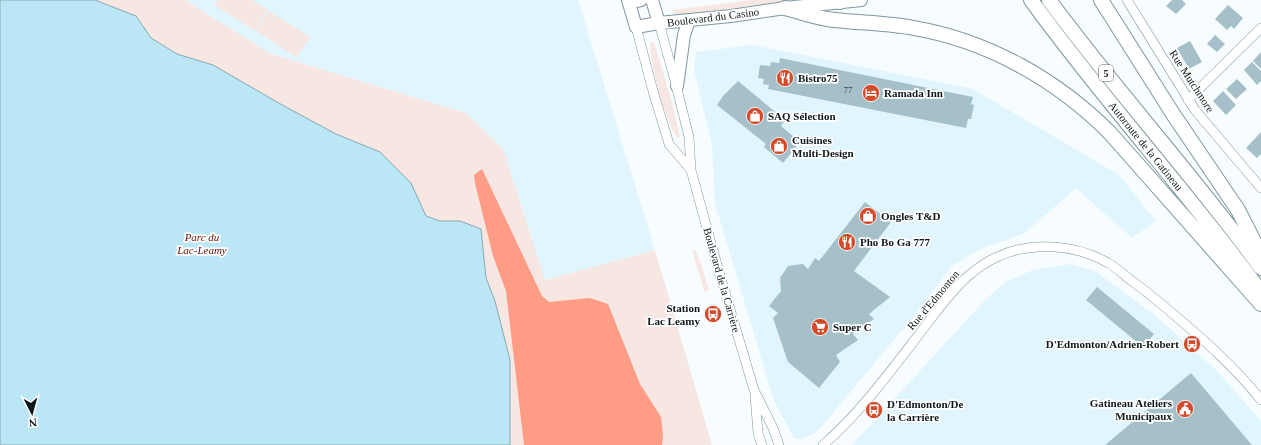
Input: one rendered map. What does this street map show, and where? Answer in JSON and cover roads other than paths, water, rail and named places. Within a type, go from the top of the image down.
[{"type":"highway","name":"Autoroute de la Gatineau","points":[[1031,0],[1079,62],[1202,214],[1261,292]]},
{"type":"highway","name":"Autoroute de la Gatineau","points":[[1049,0],[1227,223],[1261,268]]},
{"type":"highway","points":[[1101,0],[1169,108],[1238,210],[1261,255]]},
{"type":"highway","points":[[785,8],[834,20],[876,22],[946,35],[983,47],[1050,83],[1087,111],[1110,133],[1261,304]]},
{"type":"main road","points":[[628,1],[641,0]]},
{"type":"main road","name":"Boulevard de la Carrière","points":[[652,0],[659,23]]},
{"type":"main road","name":"Boulevard du Casino","points":[[636,27],[840,1],[861,0]]},
{"type":"main road","name":"Boulevard de la Carrière","points":[[628,1],[636,27]]},
{"type":"main road","points":[[677,86],[683,39],[689,20]]},
{"type":"street","name":"Rue Mutchmore","points":[[1131,1],[1188,100],[1203,120],[1260,183]]},
{"type":"street","name":"Boulevard de la Carrière","points":[[659,23],[677,86],[689,137],[691,170],[754,390],[773,428],[779,445]]},
{"type":"street","name":"Boulevard de la Carrière","points":[[636,27],[653,90],[670,144],[691,170]]},
{"type":"street","points":[[1188,100],[1261,28]]},
{"type":"street","name":"Rue d'Edmonton","points":[[823,445],[844,425],[871,395],[935,314],[966,278],[987,262],[997,257],[1015,251],[1037,247],[1073,249],[1097,257],[1116,268],[1163,305],[1222,356],[1244,379],[1261,400]]},
{"type":"street","name":"Boulevard de la Carrière","points":[[754,390],[758,433],[762,445]]},
{"type":"water","name":"Parc du Lac-Leamy","points":[[0,0],[95,0],[136,16],[151,38],[177,54],[213,65],[336,134],[380,152],[411,183],[426,216],[440,221],[460,221],[481,229],[486,278],[495,301],[510,360],[510,445],[0,445]]},
{"type":"place","name":"Bistro75","points":[[785,78]]},
{"type":"place","name":"Ramada Inn","points":[[871,93]]},
{"type":"place","name":"SAQ Sélection","points":[[755,116]]},
{"type":"place","name":"Cuisines Multi-Design","points":[[779,146]]},
{"type":"place","name":"Ongles T&D","points":[[868,216]]},
{"type":"place","name":"Pho Bo Ga 777","points":[[847,242]]},
{"type":"place","name":"Station Lac Leamy","points":[[713,314]]},
{"type":"place","name":"Super C","points":[[820,327]]},
{"type":"place","name":"D'Edmonton/Adrien-Robert","points":[[1192,344]]},
{"type":"place","name":"Gatineau Ateliers Municipaux","points":[[1185,409]]},
{"type":"place","name":"D'Edmonton/De la Carrière","points":[[874,410]]}]
